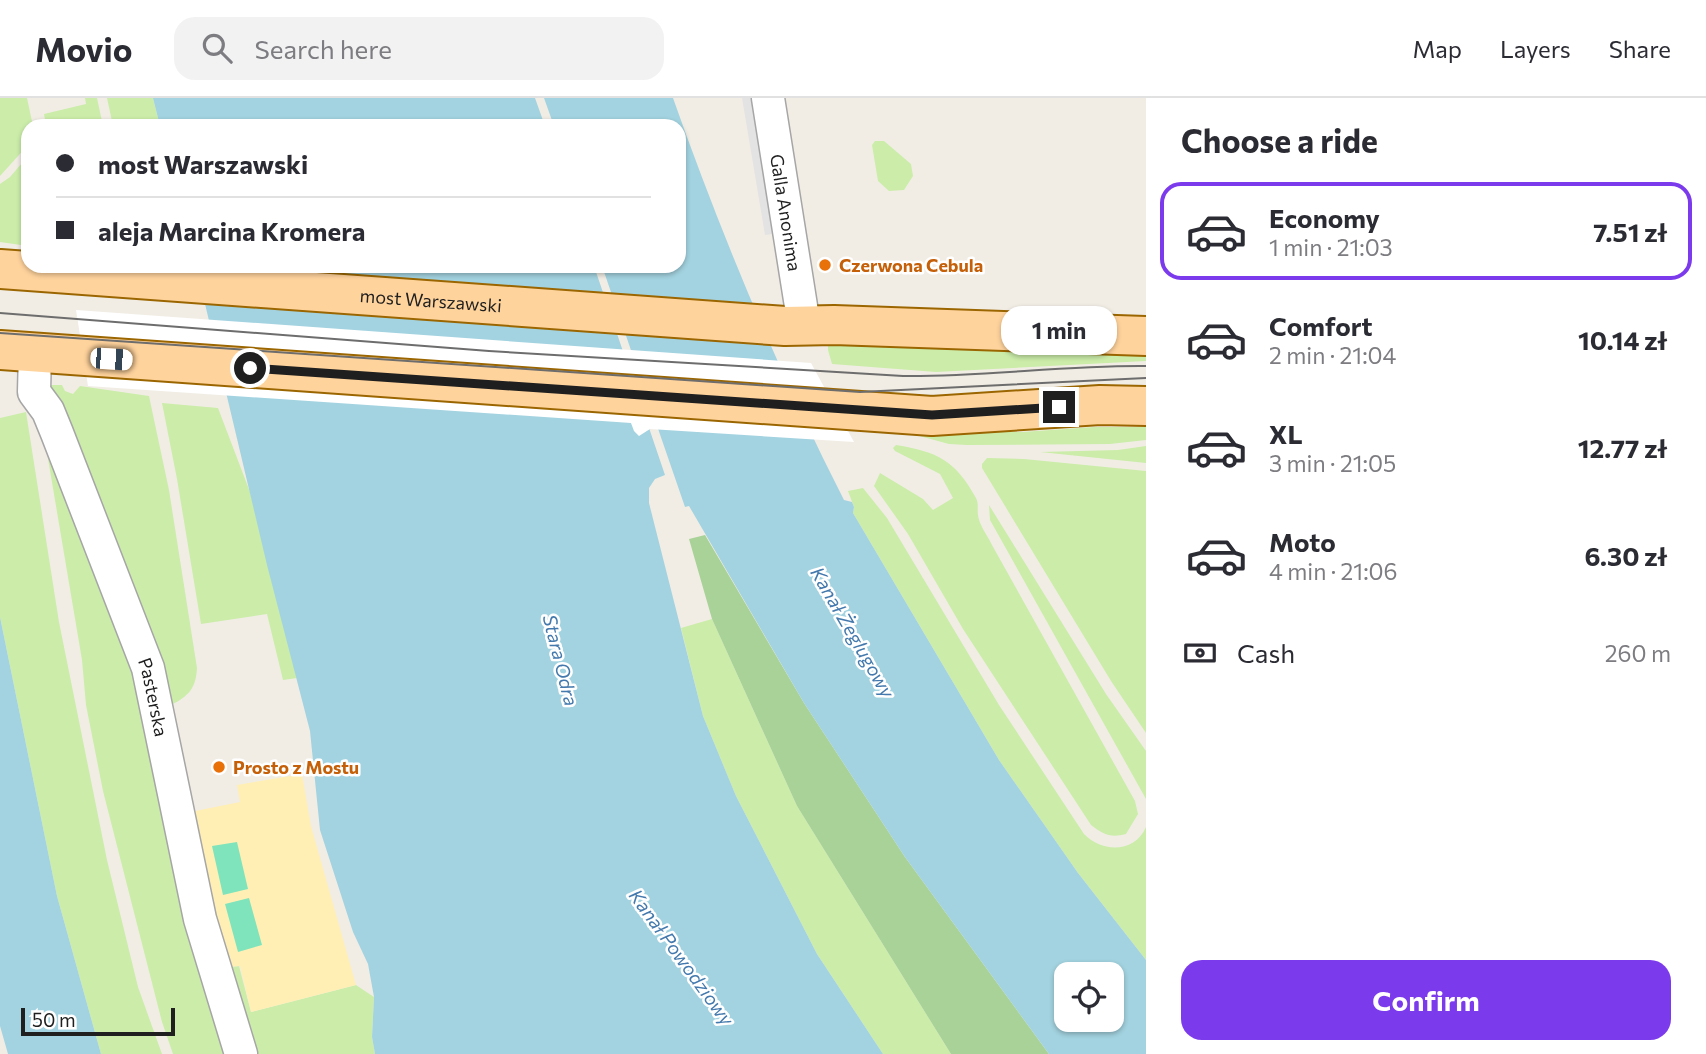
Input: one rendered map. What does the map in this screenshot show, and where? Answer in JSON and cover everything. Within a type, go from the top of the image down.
[{"type":"main road","name":"most Warszawski","points":[[0,269],[21,270]]},
{"type":"main road","name":"most Warszawski","points":[[62,273],[795,326],[1146,336]]},
{"type":"main road","points":[[18,351],[932,415],[1100,405],[1146,406]]},
{"type":"street","name":"Galla Anonima","points":[[768,98],[795,326]]},
{"type":"street","name":"Pasterska","points":[[18,351],[34,392],[48,411],[148,668],[194,896],[212,965],[241,1054]]},
{"type":"street","points":[[1100,405],[1146,418]]},
{"type":"green space","points":[[0,98],[27,98],[32,119],[21,119],[21,153],[0,176]]},
{"type":"green space","points":[[85,98],[97,98],[102,119],[45,119],[44,114],[86,104]]},
{"type":"green space","points":[[107,98],[153,98],[158,119],[112,119]]},
{"type":"green space","points":[[875,141],[884,141],[911,164],[913,176],[904,190],[889,191],[878,181],[872,145]]},
{"type":"green space","points":[[21,164],[21,245],[0,242],[0,184]]},
{"type":"green space","points":[[828,339],[1146,353],[1146,361],[936,372],[832,364]]},
{"type":"green space","points":[[45,385],[62,385],[65,391],[73,394],[80,386],[149,396],[169,490],[197,668],[190,691],[171,705]]},
{"type":"green space","points":[[162,403],[218,408],[250,492],[297,678],[283,680],[267,614],[201,624]]},
{"type":"green space","points":[[26,412],[59,622],[107,860],[138,987],[162,1054],[101,1054],[57,896],[0,617],[0,418]]},
{"type":"green space","points":[[1146,427],[1146,440],[1110,444],[967,445],[949,444],[912,434],[940,430],[1022,432]]},
{"type":"green space","points":[[43,429],[136,653],[235,1054],[173,1054],[162,1022],[103,791],[86,705],[82,660]]},
{"type":"green space","points":[[896,445],[923,451],[944,460],[961,475],[976,498],[982,527],[1135,801],[1138,814],[1126,834],[1108,835],[1091,825],[963,629],[908,534],[874,486],[880,473],[923,499],[933,510],[953,498],[940,474],[895,451],[893,448]]},
{"type":"green space","points":[[1146,446],[1146,463],[1040,452],[1118,450]]},
{"type":"green space","points":[[987,458],[1146,471],[1146,733],[1111,681],[982,468]]},
{"type":"green space","points":[[863,488],[887,518],[999,705],[1084,834],[1100,845],[1118,847],[1134,842],[1146,827],[1146,960],[1078,873],[999,760],[853,513],[854,507],[848,491]]},
{"type":"green space","points":[[989,505],[1106,694],[1146,751],[1146,799],[990,520]]},
{"type":"green space","points":[[705,535],[804,703],[905,857],[1049,1054],[951,1054],[797,806],[712,619],[689,539]]},
{"type":"green space","points":[[712,619],[797,806],[951,1054],[883,1054],[817,954],[736,796],[703,716],[681,628]]},
{"type":"green space","points":[[237,842],[248,889],[223,895],[212,846]]},
{"type":"green space","points":[[249,898],[262,945],[238,952],[225,904]]},
{"type":"green space","points":[[239,966],[251,1012],[356,985],[374,997],[372,1037],[375,1054],[246,1054],[228,967]]},
{"type":"sand","points":[[302,774],[311,826],[356,985],[251,1012],[240,966],[228,967],[210,913],[190,812],[240,802],[237,785]]},
{"type":"shaded area","points":[[742,98],[758,98],[780,233],[765,235]]},
{"type":"water","points":[[153,98],[535,98],[542,119],[158,119]]},
{"type":"water","points":[[544,98],[673,98],[681,119],[552,119]]},
{"type":"water","name":"Kanał Żeglugowy","points":[[686,133],[752,302],[796,402],[844,500],[852,502],[853,513],[999,760],[1078,873],[1146,960],[1146,1054],[1049,1054],[905,857],[804,703],[689,506],[685,507],[604,273],[686,273]]},
{"type":"water","points":[[198,273],[596,273],[665,475],[655,479],[649,488],[649,503],[703,716],[736,796],[817,954],[883,1054],[375,1054],[372,1037],[374,997],[368,964],[353,932],[320,830],[310,731],[267,565]]},
{"type":"water","points":[[0,617],[57,896],[101,1054],[8,1054],[0,1026]]},
{"type":"pier","points":[[76,310],[811,363],[854,442],[650,429],[639,436],[631,423],[88,386]]},
{"type":"tram line","points":[[0,313],[489,351],[903,376],[1146,366]]},
{"type":"tram line","points":[[0,333],[860,392],[1146,378]]},
{"type":"place","name":"Czerwona Cebula","points":[[825,265]]},
{"type":"place","name":"Prosto z Mostu","points":[[219,767]]},
{"type":"route","points":[[250,368],[932,415],[1059,407]]},
{"type":"water label","name":"Stara Odra","points":[[561,660]]},
{"type":"water label","name":"Kanał Powodziowy","points":[[682,957]]}]
